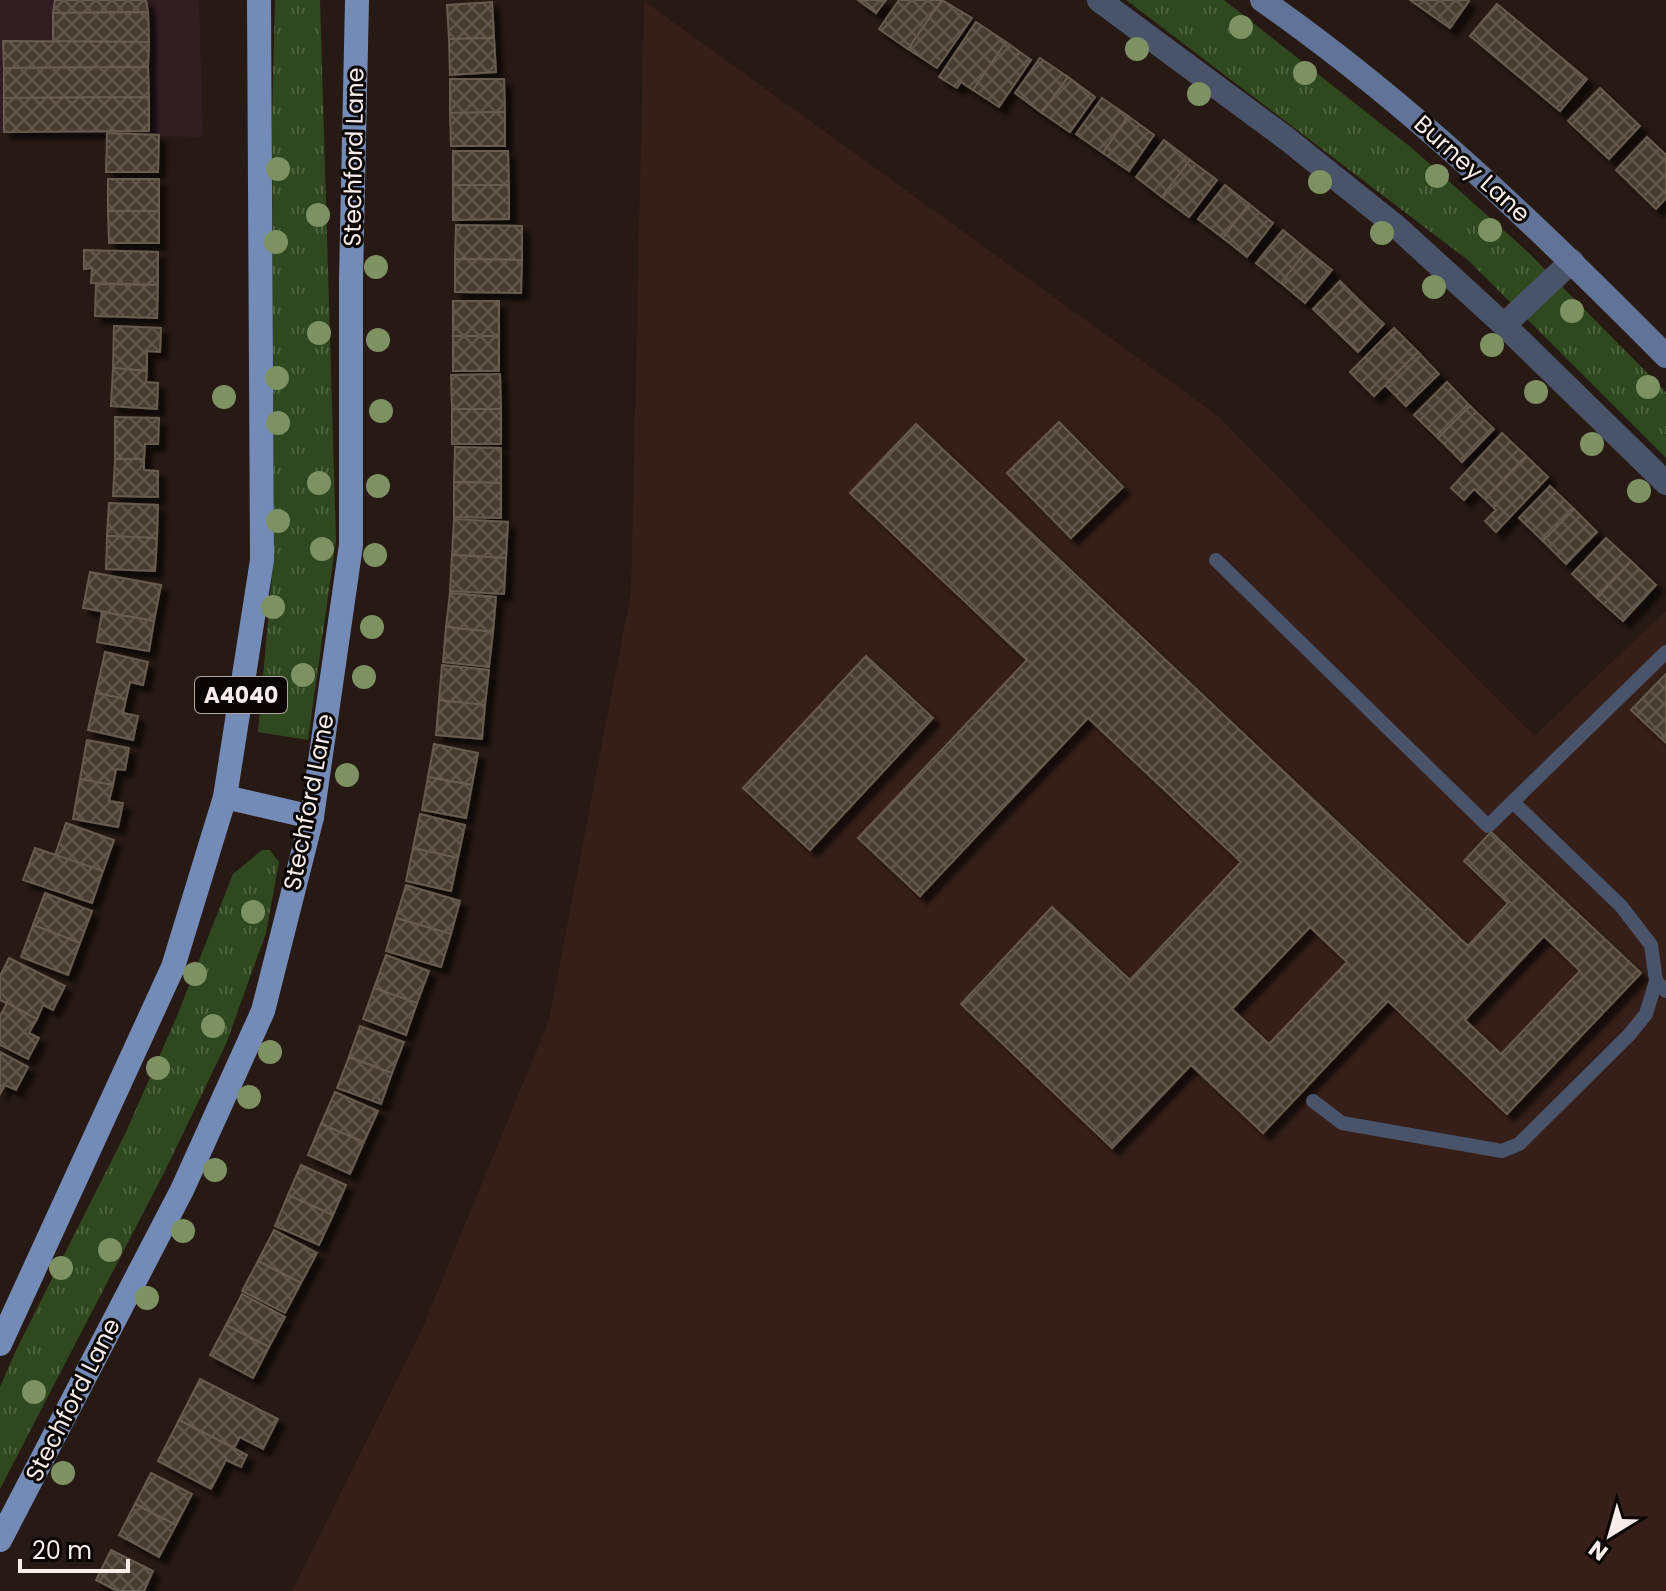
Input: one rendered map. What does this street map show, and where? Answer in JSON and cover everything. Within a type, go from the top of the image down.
[{"type":"main road","name":"A4040","points":[[0,1344],[173,967],[225,797],[262,560],[259,0]]},
{"type":"main road","name":"Stechford Lane","points":[[0,1540],[182,1190],[263,1011],[312,817],[351,545],[351,279],[357,0]]},
{"type":"main road","points":[[225,797],[312,817]]},
{"type":"street","points":[[1099,0],[1287,139],[1398,228],[1504,325],[1666,483]]},
{"type":"street","name":"Burney Lane","points":[[1262,0],[1377,84],[1572,261],[1666,356]]},
{"type":"street","points":[[1504,325],[1572,261]]},
{"type":"lane","points":[[1216,560],[1488,826],[1666,652]]},
{"type":"lane","points":[[1313,1101],[1342,1123],[1502,1151],[1519,1144],[1629,1035],[1646,1014],[1661,986],[1651,945],[1621,906],[1514,803]]},
{"type":"shaded area","points":[[0,0],[199,0],[203,137],[0,133]]},
{"type":"shaded area","points":[[644,1],[1217,415],[1534,736],[1666,611],[1666,1591],[292,1591],[422,1329],[549,1020],[631,592]]},
{"type":"green space","points":[[275,0],[320,0],[336,540],[308,740],[258,732],[274,553],[272,121]]},
{"type":"green space","points":[[1126,0],[1224,0],[1413,149],[1528,252],[1666,392],[1666,458],[1469,261]]},
{"type":"green space","points":[[262,850],[270,850],[279,862],[266,933],[226,1044],[165,1171],[0,1489],[0,1387],[125,1134],[177,1016],[233,874]]},
{"type":"building","points":[[55,0],[146,0],[148,12],[53,13]]},
{"type":"building","points":[[858,0],[886,0],[876,13]]},
{"type":"building","points":[[899,0],[942,0],[908,49],[879,29]]},
{"type":"building","points":[[942,0],[972,18],[937,68],[908,49]]},
{"type":"building","points":[[1410,0],[1468,0],[1469,1],[1450,28]]},
{"type":"building","points":[[492,2],[494,38],[449,39],[447,5]]},
{"type":"building","points":[[1497,4],[1587,79],[1560,111],[1470,36]]},
{"type":"building","points":[[148,12],[149,42],[53,41],[53,13]]},
{"type":"building","points":[[976,22],[1006,42],[973,90],[961,82],[957,88],[939,77]]},
{"type":"building","points":[[494,38],[496,72],[450,75],[449,39]]},
{"type":"building","points":[[3,41],[149,42],[148,67],[4,68]]},
{"type":"building","points":[[1006,42],[1031,60],[999,107],[973,90]]},
{"type":"building","points":[[1040,58],[1068,77],[1042,113],[1015,93]]},
{"type":"building","points":[[148,67],[149,97],[4,98],[4,68]]},
{"type":"building","points":[[1068,77],[1095,97],[1070,132],[1042,113]]},
{"type":"building","points":[[450,79],[504,79],[505,112],[450,113]]},
{"type":"building","points":[[1600,88],[1640,126],[1609,159],[1568,121]]},
{"type":"building","points":[[149,97],[149,131],[4,132],[4,98]]},
{"type":"building","points":[[1102,98],[1128,116],[1103,153],[1076,134]]},
{"type":"building","points":[[505,112],[505,146],[451,146],[450,113]]},
{"type":"building","points":[[1128,116],[1154,135],[1129,171],[1103,153]]},
{"type":"building","points":[[107,133],[159,135],[158,172],[106,172]]},
{"type":"building","points":[[1647,137],[1666,155],[1666,198],[1656,209],[1616,170]]},
{"type":"building","points":[[1164,140],[1190,160],[1162,197],[1136,177]]},
{"type":"building","points":[[453,151],[508,151],[509,185],[453,185]]},
{"type":"building","points":[[1190,160],[1217,180],[1189,217],[1162,197]]},
{"type":"building","points":[[108,179],[159,179],[159,211],[108,211]]},
{"type":"building","points":[[453,185],[509,185],[509,219],[453,220]]},
{"type":"building","points":[[1225,185],[1249,204],[1223,238],[1198,219]]},
{"type":"building","points":[[1249,204],[1273,223],[1247,257],[1223,238]]},
{"type":"building","points":[[108,211],[159,211],[159,243],[109,243]]},
{"type":"building","points":[[456,225],[522,226],[522,260],[455,259]]},
{"type":"building","points":[[1283,230],[1307,250],[1281,283],[1256,263]]},
{"type":"building","points":[[84,250],[158,252],[158,285],[91,283],[92,268],[84,269]]},
{"type":"building","points":[[1307,250],[1332,270],[1305,303],[1281,283]]},
{"type":"building","points":[[455,259],[522,260],[521,293],[455,292]]},
{"type":"building","points":[[1340,281],[1362,303],[1335,330],[1313,309]]},
{"type":"building","points":[[96,284],[158,285],[157,318],[95,316]]},
{"type":"building","points":[[453,301],[499,301],[499,336],[453,336]]},
{"type":"building","points":[[1362,303],[1384,324],[1358,352],[1335,330]]},
{"type":"building","points":[[114,326],[161,328],[160,352],[147,351],[147,371],[113,368]]},
{"type":"building","points":[[1394,328],[1418,352],[1374,396],[1350,372]]},
{"type":"building","points":[[453,336],[499,336],[499,371],[453,371]]},
{"type":"building","points":[[1418,352],[1439,374],[1406,406],[1385,385]]},
{"type":"building","points":[[113,368],[147,371],[146,382],[158,383],[157,409],[111,406]]},
{"type":"building","points":[[500,374],[501,409],[452,409],[451,375]]},
{"type":"building","points":[[1447,382],[1470,406],[1438,438],[1414,415]]},
{"type":"building","points":[[1470,406],[1494,429],[1462,462],[1438,438]]},
{"type":"building","points":[[452,409],[501,409],[501,444],[452,444]]},
{"type":"building","points":[[115,417],[159,418],[158,444],[145,444],[144,459],[115,459]]},
{"type":"building","points":[[1059,422],[1123,487],[1071,538],[1007,473]]},
{"type":"building","points":[[916,424],[1468,946],[1508,903],[1464,861],[1491,832],[1641,973],[1507,1114],[1388,1001],[1263,1133],[1191,1065],[1112,1148],[961,1004],[1052,907],[1130,980],[1241,862],[1088,718],[920,896],[858,838],[1027,660],[850,493]],"holes":[[[1310,927],[1347,962],[1269,1044],[1232,1009]],[[1544,936],[1580,971],[1501,1054],[1465,1020]]]},
{"type":"building","points":[[1502,433],[1526,456],[1485,499],[1474,489],[1464,500],[1451,488]]},
{"type":"building","points":[[455,447],[501,448],[501,483],[454,482]]},
{"type":"building","points":[[1526,456],[1548,477],[1496,532],[1485,521],[1496,510],[1485,499]]},
{"type":"building","points":[[115,459],[144,459],[144,470],[158,471],[158,497],[113,496]]},
{"type":"building","points":[[454,482],[501,483],[501,518],[454,517]]},
{"type":"building","points":[[1550,486],[1574,509],[1543,541],[1519,518]]},
{"type":"building","points":[[109,503],[158,505],[157,538],[107,536]]},
{"type":"building","points":[[1574,509],[1597,532],[1566,564],[1543,541]]},
{"type":"building","points":[[454,519],[508,522],[506,558],[452,555]]},
{"type":"building","points":[[107,536],[157,538],[155,571],[106,569]]},
{"type":"building","points":[[1606,538],[1631,561],[1597,598],[1572,574]]},
{"type":"building","points":[[452,555],[506,558],[504,594],[450,591]]},
{"type":"building","points":[[1631,561],[1656,585],[1623,621],[1597,598]]},
{"type":"building","points":[[90,572],[161,585],[154,621],[83,608]]},
{"type":"building","points":[[450,593],[496,597],[493,632],[446,627]]},
{"type":"building","points":[[102,612],[154,621],[149,651],[97,642]]},
{"type":"building","points":[[446,627],[493,632],[489,667],[443,662]]},
{"type":"building","points":[[105,652],[148,662],[143,685],[130,682],[126,699],[96,693]]},
{"type":"building","points":[[866,656],[933,718],[810,850],[743,788]]},
{"type":"building","points":[[442,665],[489,670],[485,705],[439,700]]},
{"type":"building","points":[[1666,674],[1666,743],[1631,710]]},
{"type":"building","points":[[96,693],[126,699],[123,713],[138,716],[133,740],[88,730]]},
{"type":"building","points":[[439,700],[485,705],[482,739],[436,735]]},
{"type":"building","points":[[87,740],[129,748],[125,770],[116,769],[113,785],[80,779]]},
{"type":"building","points":[[434,744],[478,753],[472,785],[428,777]]},
{"type":"building","points":[[428,777],[472,785],[466,818],[422,810]]},
{"type":"building","points":[[80,779],[113,785],[109,801],[123,803],[118,827],[73,819]]},
{"type":"building","points":[[420,814],[465,825],[458,858],[413,848]]},
{"type":"building","points":[[66,823],[114,840],[103,871],[55,855]]},
{"type":"building","points":[[35,848],[103,871],[92,903],[23,880]]},
{"type":"building","points":[[413,848],[458,858],[451,891],[406,881]]},
{"type":"building","points":[[406,885],[460,901],[451,934],[396,918]]},
{"type":"building","points":[[45,893],[92,911],[80,943],[33,925]]},
{"type":"building","points":[[396,918],[451,934],[441,967],[386,951]]},
{"type":"building","points":[[33,925],[80,943],[68,975],[21,957]]},
{"type":"building","points":[[386,955],[429,971],[417,1003],[374,988]]},
{"type":"building","points":[[9,958],[65,986],[53,1010],[43,1005],[37,1019],[0,1000],[0,976]]},
{"type":"building","points":[[374,988],[417,1003],[406,1035],[363,1019]]},
{"type":"building","points":[[7,1003],[37,1019],[29,1033],[39,1038],[28,1059],[0,1045],[0,1016]]},
{"type":"building","points":[[360,1026],[404,1042],[392,1073],[349,1057]]},
{"type":"building","points":[[0,1052],[28,1067],[16,1090],[5,1085],[0,1094]]},
{"type":"building","points":[[349,1057],[392,1073],[381,1104],[337,1088]]},
{"type":"building","points":[[335,1092],[378,1111],[364,1142],[321,1124]]},
{"type":"building","points":[[321,1124],[364,1142],[350,1174],[308,1155]]},
{"type":"building","points":[[301,1165],[346,1185],[333,1215],[288,1195]]},
{"type":"building","points":[[288,1195],[333,1215],[319,1245],[275,1226]]},
{"type":"building","points":[[274,1230],[317,1253],[301,1283],[258,1261]]},
{"type":"building","points":[[258,1261],[301,1283],[285,1313],[242,1291]]},
{"type":"building","points":[[242,1294],[285,1317],[269,1347],[226,1325]]},
{"type":"building","points":[[226,1325],[269,1347],[253,1378],[210,1355]]},
{"type":"building","points":[[200,1379],[278,1419],[263,1449],[240,1437],[234,1448],[179,1420]]},
{"type":"building","points":[[179,1420],[247,1455],[241,1467],[226,1460],[211,1489],[158,1461]]},
{"type":"building","points":[[151,1473],[192,1494],[176,1525],[135,1504]]},
{"type":"building","points":[[135,1504],[176,1525],[159,1557],[119,1535]]},
{"type":"building","points":[[111,1550],[153,1571],[144,1591],[117,1591],[96,1580]]}]
